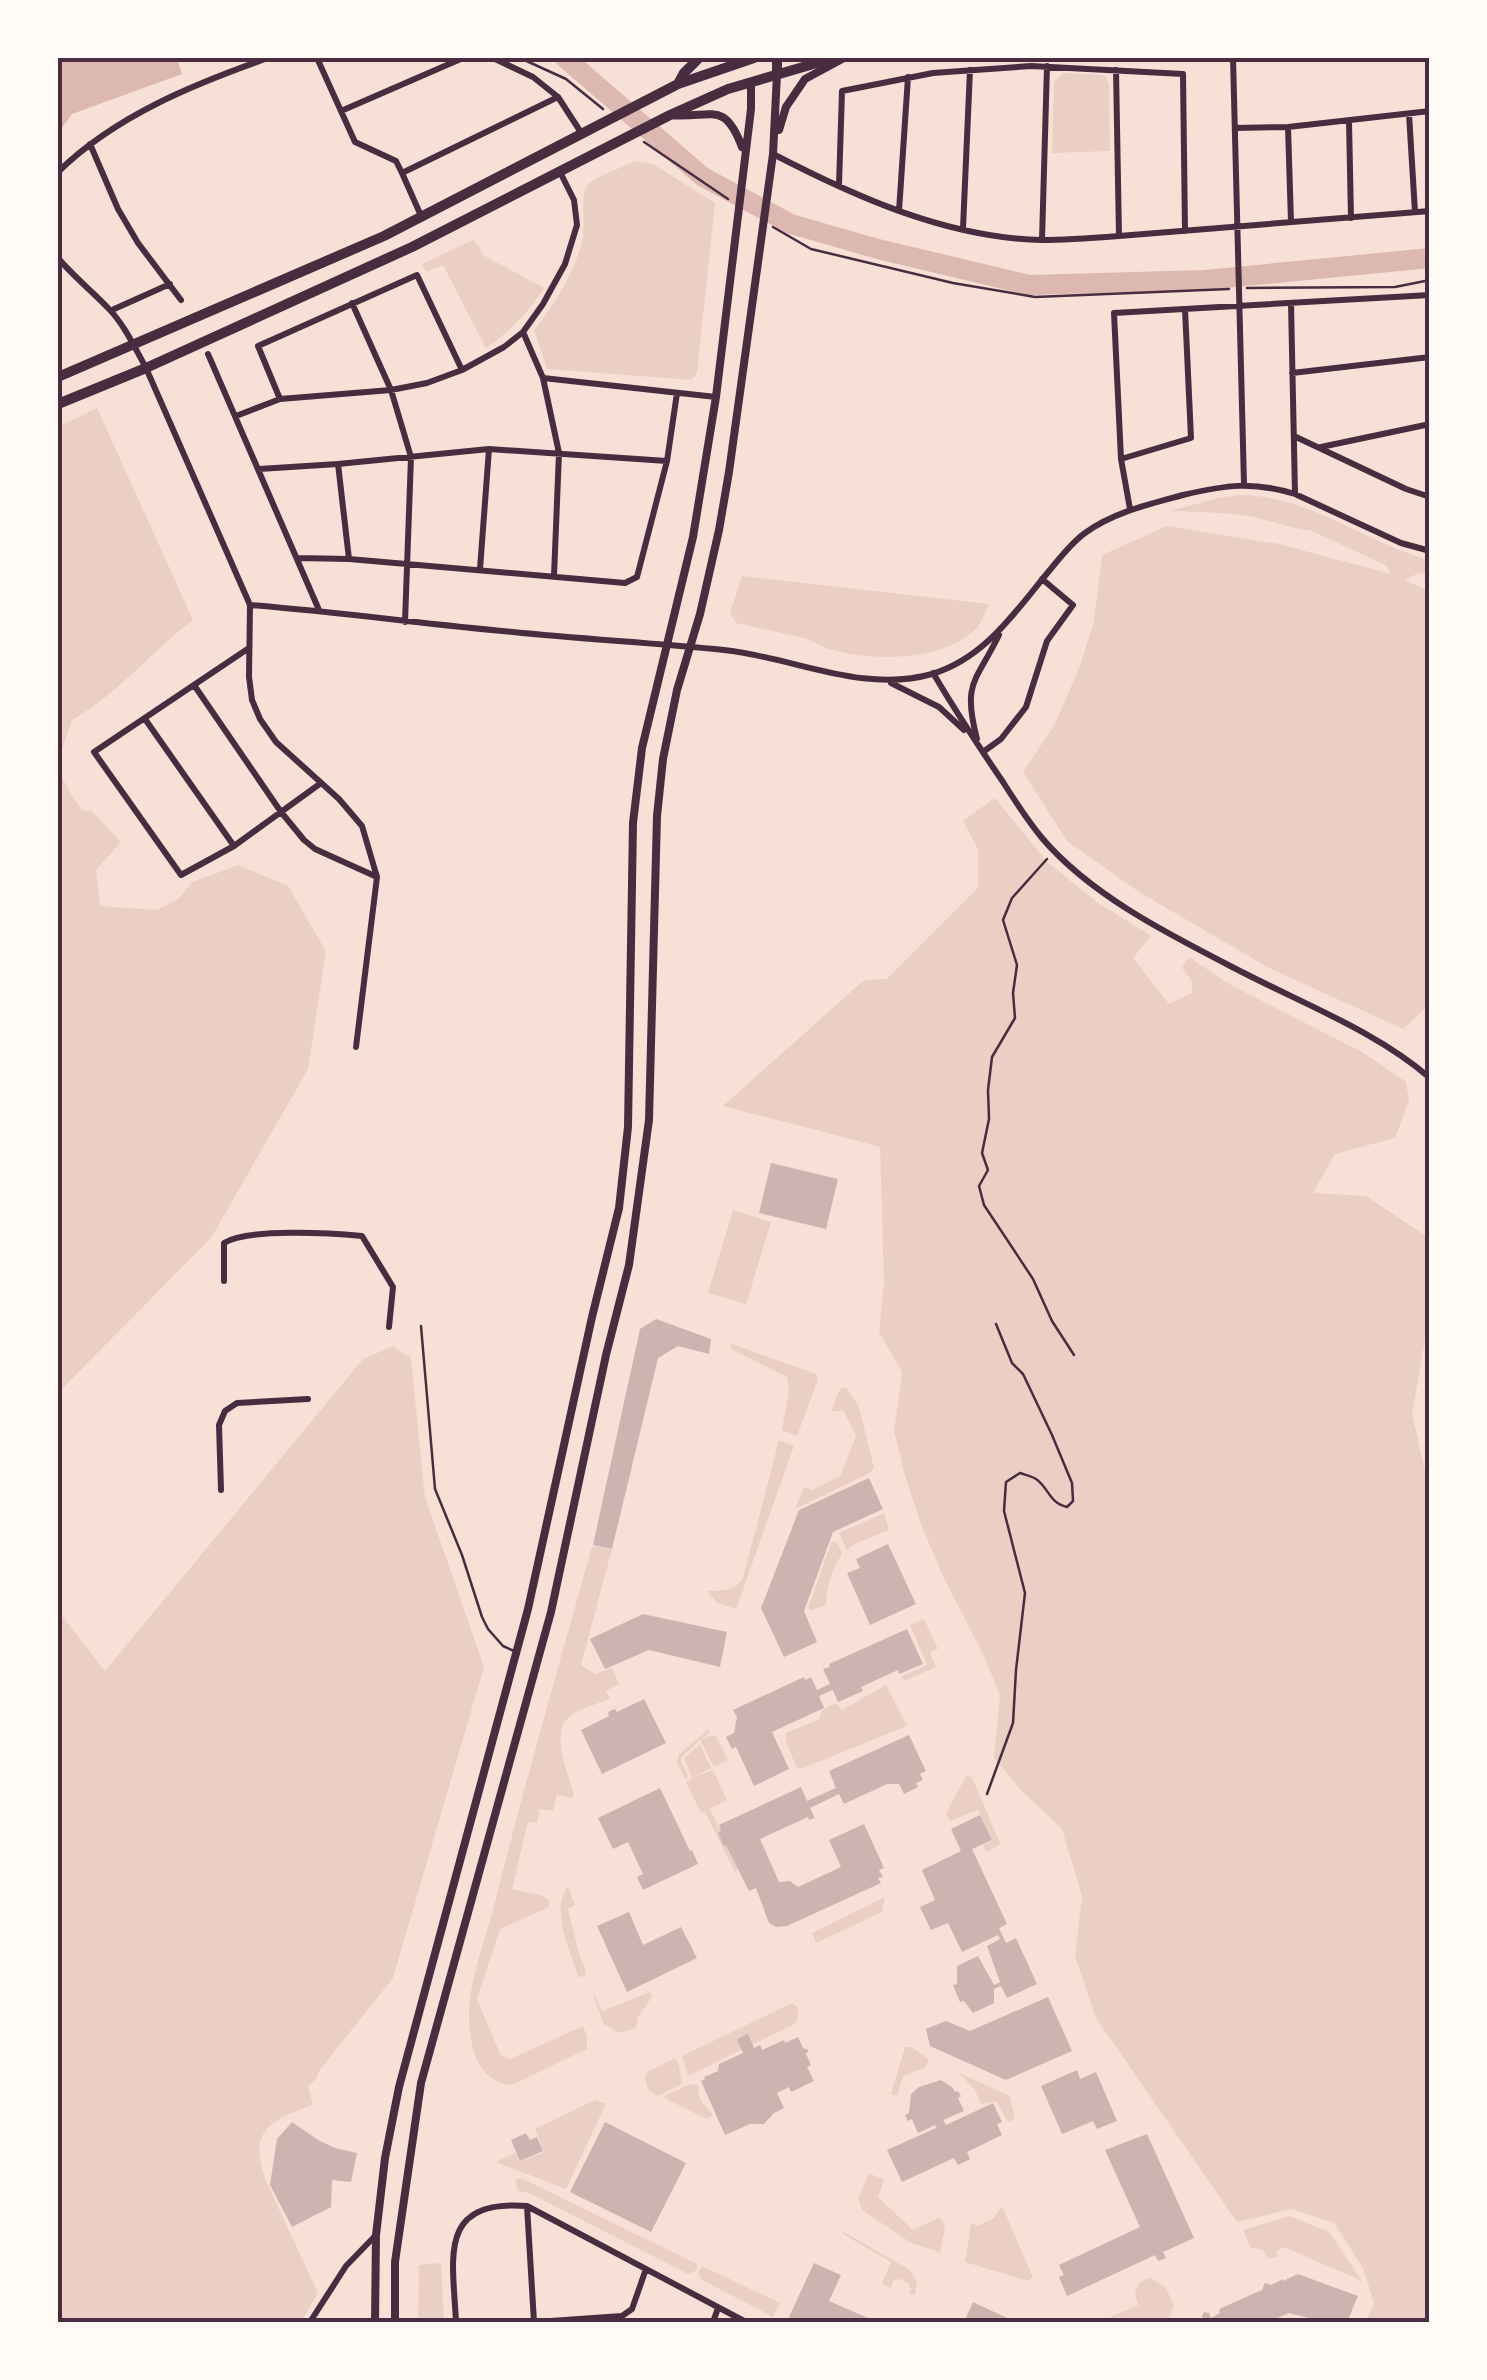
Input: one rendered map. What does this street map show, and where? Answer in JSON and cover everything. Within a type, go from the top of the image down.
[{"type":"main road","points":[[678,84],[699,58]]},
{"type":"main road","points":[[58,378],[422,218],[678,84],[752,58],[751,82]]},
{"type":"main road","points":[[777,58],[777,74]]},
{"type":"main road","points":[[58,404],[412,247],[670,115],[751,82],[834,58]]},
{"type":"street","points":[[58,172],[90,144],[133,116],[185,90],[268,58]]},
{"type":"street","points":[[316,58],[355,142],[396,162],[422,218]]},
{"type":"street","points":[[341,111],[462,58]]},
{"type":"street","points":[[493,58],[533,77],[558,97],[582,134]]},
{"type":"street","points":[[395,2322],[395,2262],[421,2083],[552,1612],[606,1354],[629,1265],[649,1120],[657,816],[670,720],[719,530],[771,164],[786,106],[805,79],[844,58]]},
{"type":"street","points":[[1233,58],[1244,484]]},
{"type":"street","points":[[839,186],[842,91],[908,77],[1046,66],[1183,74],[1186,231]]},
{"type":"street","points":[[1042,240],[1046,66]]},
{"type":"street","points":[[963,229],[970,70]]},
{"type":"street","points":[[1116,70],[1119,236]]},
{"type":"street","points":[[773,154],[777,74]]},
{"type":"street","points":[[900,211],[908,77]]},
{"type":"street","points":[[375,2322],[376,2234],[399,2087],[528,1609],[619,1208],[628,1127],[633,823],[642,748],[693,537],[716,397],[751,82]]},
{"type":"street","points":[[402,173],[558,97]]},
{"type":"street","points":[[1235,128],[1288,128],[1430,112]]},
{"type":"street","points":[[1409,114],[1414,212]]},
{"type":"street","points":[[670,115],[724,116],[732,123],[744,151]]},
{"type":"street","points":[[1349,121],[1351,218]]},
{"type":"street","points":[[1288,128],[1291,222]]},
{"type":"street","points":[[90,144],[118,209],[138,243],[182,300]]},
{"type":"street","points":[[773,154],[900,211],[963,229],[1042,240],[1430,211]]},
{"type":"street","points":[[236,416],[280,398],[391,390],[428,383],[493,354],[524,332],[565,264],[577,225],[574,200],[560,172]]},
{"type":"street","points":[[58,258],[70,274],[111,310],[146,368],[250,606],[249,677],[260,719],[276,742],[340,799],[362,826],[377,877],[356,1047]]},
{"type":"street","points":[[280,398],[258,346],[417,275],[462,370]]},
{"type":"street","points":[[111,310],[170,284]]},
{"type":"street","points":[[1130,509],[1122,459],[1114,313],[1430,295]]},
{"type":"street","points":[[352,303],[391,390],[411,457],[405,622]]},
{"type":"street","points":[[1291,304],[1295,494]]},
{"type":"street","points":[[1122,459],[1191,438],[1185,310]]},
{"type":"street","points":[[524,332],[543,378],[559,452],[554,576]]},
{"type":"street","points":[[208,354],[319,611]]},
{"type":"street","points":[[1292,373],[1430,357]]},
{"type":"street","points":[[543,378],[716,397]]},
{"type":"street","points":[[298,558],[350,558],[626,583],[637,576],[667,461],[677,393]]},
{"type":"street","points":[[1320,448],[1430,424]]},
{"type":"street","points":[[1294,436],[1430,497]]},
{"type":"street","points":[[259,469],[489,449],[667,461]]},
{"type":"street","points":[[480,569],[489,449]]},
{"type":"street","points":[[338,464],[350,558]]},
{"type":"street","points":[[981,749],[971,718],[971,689],[1002,630],[1067,549],[1085,533],[1130,509],[1208,490],[1244,484],[1262,486],[1295,494],[1401,543],[1430,552]]},
{"type":"street","points":[[981,749],[1002,739],[1026,707],[1047,641],[1073,604],[1042,579]]},
{"type":"street","points":[[250,606],[728,651],[888,681],[933,673],[966,658],[1002,630]]},
{"type":"street","points":[[249,648],[94,752],[181,876],[234,846],[321,783]]},
{"type":"street","points":[[933,673],[1043,840],[1105,894],[1239,971],[1365,1034],[1430,1078]]},
{"type":"street","points":[[888,681],[939,707],[981,749]]},
{"type":"street","points":[[194,685],[304,840],[315,849],[377,877]]},
{"type":"street","points":[[145,719],[234,846]]},
{"type":"street","points":[[224,1280],[224,1243],[233,1237],[362,1236],[393,1286],[389,1327]]},
{"type":"street","points":[[221,1490],[219,1424],[226,1412],[237,1404],[308,1399]]},
{"type":"street","points":[[456,2322],[457,2232],[468,2218],[483,2209],[509,2205],[527,2206],[746,2322]]},
{"type":"street","points":[[527,2206],[535,2322],[622,2316],[632,2309],[646,2269]]},
{"type":"street","points":[[310,2322],[346,2266],[376,2234]]},
{"type":"street","points":[[713,2322],[718,2308]]},
{"type":"lane","points":[[421,1326],[435,1489],[482,1617],[504,1646],[516,1652]]},
{"type":"path","points":[[718,192],[732,202]]},
{"type":"path","points":[[762,224],[811,249],[954,283],[1035,297],[1294,286],[1395,286],[1430,280]]},
{"type":"path","points":[[1054,850],[1012,898],[1003,920],[1018,966],[1013,992],[1015,1018],[992,1058],[989,1120],[982,1154],[988,1170],[980,1186],[984,1206],[1033,1279],[1074,1356]]},
{"type":"path","points":[[987,1794],[1013,1724],[1024,1593],[1004,1511],[1006,1482],[1020,1473],[1037,1480],[1058,1505],[1067,1507],[1073,1501],[1072,1483],[1052,1435],[1024,1374],[1012,1363],[996,1324]]},
{"type":"shaded area","points":[[58,58],[177,58],[182,74],[72,114],[58,133]]},
{"type":"shaded area","points":[[1063,73],[1104,75],[1109,83],[1110,151],[1052,153],[1054,82]]},
{"type":"shaded area","points":[[635,161],[653,164],[715,203],[697,373],[691,380],[547,369],[534,330],[563,288],[579,253],[587,186]]},
{"type":"shaded area","points":[[473,240],[483,255],[544,288],[518,321],[486,348],[443,265],[426,272],[422,264]]},
{"type":"shaded area","points":[[97,408],[193,620],[104,698],[72,720],[67,735],[60,758],[66,785],[82,810],[92,811],[121,842],[96,870],[100,906],[157,910],[178,899],[193,882],[238,865],[288,886],[326,951],[308,1069],[211,1238],[58,1393],[58,427]]},
{"type":"shaded area","points":[[1241,495],[1266,497],[1314,511],[1429,560],[1429,572],[1404,580],[1429,591],[1429,1005],[1403,1029],[1269,968],[1139,892],[1067,841],[1023,772],[1055,724],[1080,666],[1094,621],[1102,555],[1167,526],[1279,544],[1391,574],[1387,566],[1310,530],[1243,515],[1170,511]]},
{"type":"shaded area","points":[[742,576],[989,604],[979,625],[950,646],[910,656],[849,654],[804,638],[736,623],[730,613]]},
{"type":"shaded area","points":[[995,798],[1048,863],[1097,902],[1151,936],[1133,958],[1169,1004],[1192,993],[1192,981],[1182,968],[1189,957],[1231,985],[1362,1052],[1406,1082],[1409,1101],[1395,1138],[1335,1154],[1313,1193],[1366,1196],[1429,1238],[1429,1318],[1412,1414],[1430,1492],[1429,2322],[1366,2322],[1374,2303],[1363,2268],[1334,2223],[1292,2209],[1237,2222],[1096,2018],[1075,1956],[1082,1896],[1062,1829],[1019,1788],[994,1757],[1000,1696],[941,1572],[905,1476],[894,1431],[902,1372],[879,1332],[884,1283],[880,1147],[723,1106],[864,980],[887,979],[978,888],[978,849],[963,821]]},
{"type":"shaded area","points":[[733,1210],[771,1222],[746,1304],[708,1293]]},
{"type":"shaded area","points":[[732,1344],[816,1374],[818,1379],[797,1436],[782,1430],[789,1389],[787,1377],[731,1349]]},
{"type":"shaded area","points":[[393,1346],[411,1358],[425,1497],[484,1667],[393,1978],[308,2086],[313,2105],[274,2122],[261,2139],[266,2181],[318,2293],[301,2322],[58,2322],[58,1611],[105,1671],[363,1359]]},
{"type":"shaded area","points":[[842,1388],[847,1388],[859,1407],[874,1468],[795,1509],[804,1487],[812,1490],[840,1476],[856,1436],[843,1410],[831,1412]]},
{"type":"shaded area","points":[[779,1440],[794,1446],[736,1609],[717,1603],[707,1591],[732,1588],[743,1578]]},
{"type":"shaded area","points":[[884,1513],[889,1530],[847,1550],[839,1533]]},
{"type":"shaded area","points":[[832,1541],[842,1554],[830,1578],[826,1605],[812,1610],[808,1608]]},
{"type":"shaded area","points":[[592,1546],[612,1549],[581,1665],[595,1674],[612,1668],[619,1684],[606,1691],[610,1699],[576,1712],[563,1726],[563,1756],[574,1795],[557,1795],[553,1811],[540,1809],[537,1823],[528,1822],[512,1889],[543,1896],[549,1900],[549,1907],[500,1929],[477,1999],[501,2056],[510,2059],[583,2026],[587,2049],[512,2085],[494,2080],[477,2060],[470,2032],[470,2000]]},
{"type":"shaded area","points":[[924,1619],[938,1649],[930,1652],[936,1667],[904,1681],[902,1676],[927,1665],[910,1625]]},
{"type":"shaded area","points":[[886,1685],[907,1726],[801,1769],[796,1767],[786,1733],[820,1719],[821,1711],[835,1703],[842,1710]]},
{"type":"shaded area","points":[[708,1730],[701,1740],[716,1736],[728,1760],[714,1767],[700,1740],[682,1757],[689,1777],[685,1779],[677,1762],[679,1754]]},
{"type":"shaded area","points":[[700,1744],[711,1768],[693,1777],[713,1770],[727,1800],[710,1809],[739,1869],[735,1872],[686,1782],[692,1778],[684,1758]]},
{"type":"shaded area","points":[[966,1776],[972,1777],[1000,1843],[986,1852],[983,1845],[992,1841],[978,1810],[950,1821],[946,1813]]},
{"type":"shaded area","points":[[568,1886],[575,1905],[568,1909],[586,1971],[581,1977],[561,1918]]},
{"type":"shaded area","points":[[885,1897],[882,1912],[816,1943],[812,1933]]},
{"type":"shaded area","points":[[650,1992],[652,1997],[638,2017],[636,2028],[619,2033],[604,2024],[593,1995],[602,2011]]},
{"type":"shaded area","points":[[792,2003],[799,2013],[795,2024],[688,2076],[682,2056]]},
{"type":"shaded area","points":[[905,2047],[929,2059],[926,2067],[903,2076],[897,2096],[891,2094]]},
{"type":"shaded area","points":[[675,2058],[682,2084],[658,2096],[649,2091],[647,2072]]},
{"type":"shaded area","points":[[959,2073],[1010,2096],[1015,2119],[1008,2122],[996,2101],[981,2104],[975,2090]]},
{"type":"shaded area","points":[[690,2084],[698,2085],[700,2100],[713,2115],[706,2119],[663,2097]]},
{"type":"shaded area","points":[[595,2100],[606,2104],[566,2189],[496,2162],[516,2152],[520,2162],[544,2152],[535,2129]]},
{"type":"shaded area","points":[[869,2173],[884,2180],[878,2197],[913,2230],[938,2218],[943,2221],[940,2252],[911,2243],[862,2210],[858,2198]]},
{"type":"shaded area","points":[[521,2178],[697,2264],[697,2270],[688,2274],[529,2193],[518,2191],[515,2180]]},
{"type":"shaded area","points":[[1002,2206],[1033,2277],[1028,2281],[965,2262],[971,2223],[977,2226],[994,2218]]},
{"type":"shaded area","points":[[1289,2216],[1329,2232],[1362,2281],[1284,2247],[1276,2252],[1278,2256],[1269,2259],[1263,2250],[1251,2248],[1243,2230]]},
{"type":"shaded area","points":[[844,2232],[910,2270],[917,2282],[915,2295],[909,2294],[908,2283],[899,2279],[894,2280],[891,2288],[882,2283],[891,2262]]},
{"type":"shaded area","points":[[441,2263],[444,2322],[418,2322],[419,2265]]},
{"type":"shaded area","points":[[702,2266],[780,2303],[773,2317],[702,2280],[698,2273]]},
{"type":"shaded area","points":[[1150,2277],[1166,2288],[1174,2306],[1167,2322],[1124,2322],[1110,2317],[1138,2305],[1135,2292],[1139,2283]]},
{"type":"building","points":[[771,1163],[838,1179],[826,1229],[759,1213]]},
{"type":"building","points":[[656,1319],[711,1339],[709,1354],[678,1346],[658,1358],[612,1549],[593,1545],[640,1329]]},
{"type":"building","points":[[869,1478],[883,1509],[833,1532],[804,1611],[817,1642],[784,1657],[761,1608],[799,1510]]},
{"type":"building","points":[[888,1544],[916,1604],[870,1625],[847,1573],[860,1568],[856,1559]]},
{"type":"building","points":[[643,1614],[727,1632],[720,1667],[649,1650],[605,1669],[590,1639]]},
{"type":"building","points":[[907,1629],[923,1664],[899,1674],[898,1670],[838,1702],[833,1690],[819,1696],[824,1708],[772,1732],[789,1769],[754,1786],[736,1747],[732,1749],[726,1737],[734,1733],[737,1717],[733,1710],[804,1677],[811,1677],[817,1690],[830,1684],[823,1669],[829,1664]]},
{"type":"building","points":[[644,1699],[666,1743],[602,1774],[581,1730],[609,1716],[608,1712],[617,1712]]},
{"type":"building","points":[[909,1735],[926,1771],[920,1774],[923,1780],[916,1783],[918,1787],[904,1794],[899,1784],[887,1784],[844,1804],[839,1794],[810,1808],[815,1818],[808,1817],[760,1839],[779,1882],[790,1881],[798,1887],[841,1867],[829,1840],[864,1824],[884,1868],[879,1870],[881,1883],[787,1926],[769,1923],[756,1888],[749,1891],[724,1846],[719,1825],[801,1787],[807,1801],[836,1788],[829,1771]]},
{"type":"building","points":[[660,1788],[698,1864],[643,1890],[637,1877],[643,1874],[628,1842],[613,1849],[598,1818]]},
{"type":"building","points":[[980,1815],[992,1840],[972,1849],[1007,1924],[999,1928],[1006,1943],[1016,1938],[1037,1984],[1007,1998],[1001,1986],[994,1989],[994,2003],[973,2013],[964,2001],[960,2002],[953,1985],[957,1984],[957,1966],[978,1956],[994,1985],[1000,1982],[987,1946],[1000,1939],[998,1935],[962,1952],[948,1923],[931,1930],[920,1907],[935,1900],[922,1870],[961,1851],[951,1829]]},
{"type":"building","points":[[629,1912],[643,1945],[681,1927],[697,1958],[627,1992],[597,1926]]},
{"type":"building","points":[[1048,1997],[1072,2051],[1006,2080],[930,2046],[926,2029],[946,2021],[970,2031]]},
{"type":"building","points":[[748,2034],[754,2048],[760,2045],[762,2050],[798,2037],[803,2048],[809,2050],[806,2054],[811,2065],[807,2067],[814,2081],[791,2092],[789,2087],[777,2093],[784,2108],[764,2124],[750,2124],[725,2135],[701,2081],[718,2071],[719,2064],[743,2053],[737,2039]]},
{"type":"building","points":[[1077,2070],[1080,2079],[1096,2072],[1117,2121],[1097,2129],[1093,2121],[1062,2134],[1041,2086]]},
{"type":"building","points":[[941,2080],[958,2091],[964,2111],[943,2120],[946,2125],[993,2103],[1002,2122],[997,2124],[1002,2135],[967,2152],[970,2159],[958,2165],[954,2158],[902,2182],[887,2150],[936,2128],[935,2125],[918,2133],[912,2119],[908,2121],[905,2115],[909,2113],[911,2094]]},
{"type":"building","points":[[292,2122],[318,2140],[357,2153],[351,2182],[332,2180],[331,2207],[292,2227],[270,2185],[277,2139]]},
{"type":"building","points":[[605,2122],[686,2163],[651,2232],[570,2192]]},
{"type":"building","points":[[526,2133],[530,2140],[537,2137],[543,2151],[520,2161],[511,2140]]},
{"type":"building","points":[[1147,2134],[1194,2238],[1163,2252],[1166,2258],[1158,2261],[1155,2255],[1067,2296],[1059,2265],[1140,2227],[1105,2150]]},
{"type":"building","points":[[814,2263],[841,2275],[829,2301],[877,2322],[801,2322],[789,2317]]},
{"type":"building","points":[[1298,2274],[1358,2296],[1347,2322],[1324,2322],[1289,2313],[1268,2322],[1205,2322],[1202,2316],[1209,2313],[1211,2318],[1220,2313],[1219,2309],[1262,2290],[1265,2283],[1271,2285]]},
{"type":"building","points":[[973,2302],[1007,2318],[1005,2322],[964,2322]]},
{"type":"waterway","points":[[565,58],[703,177],[791,224],[1029,285],[1205,280],[1430,258]]}]
